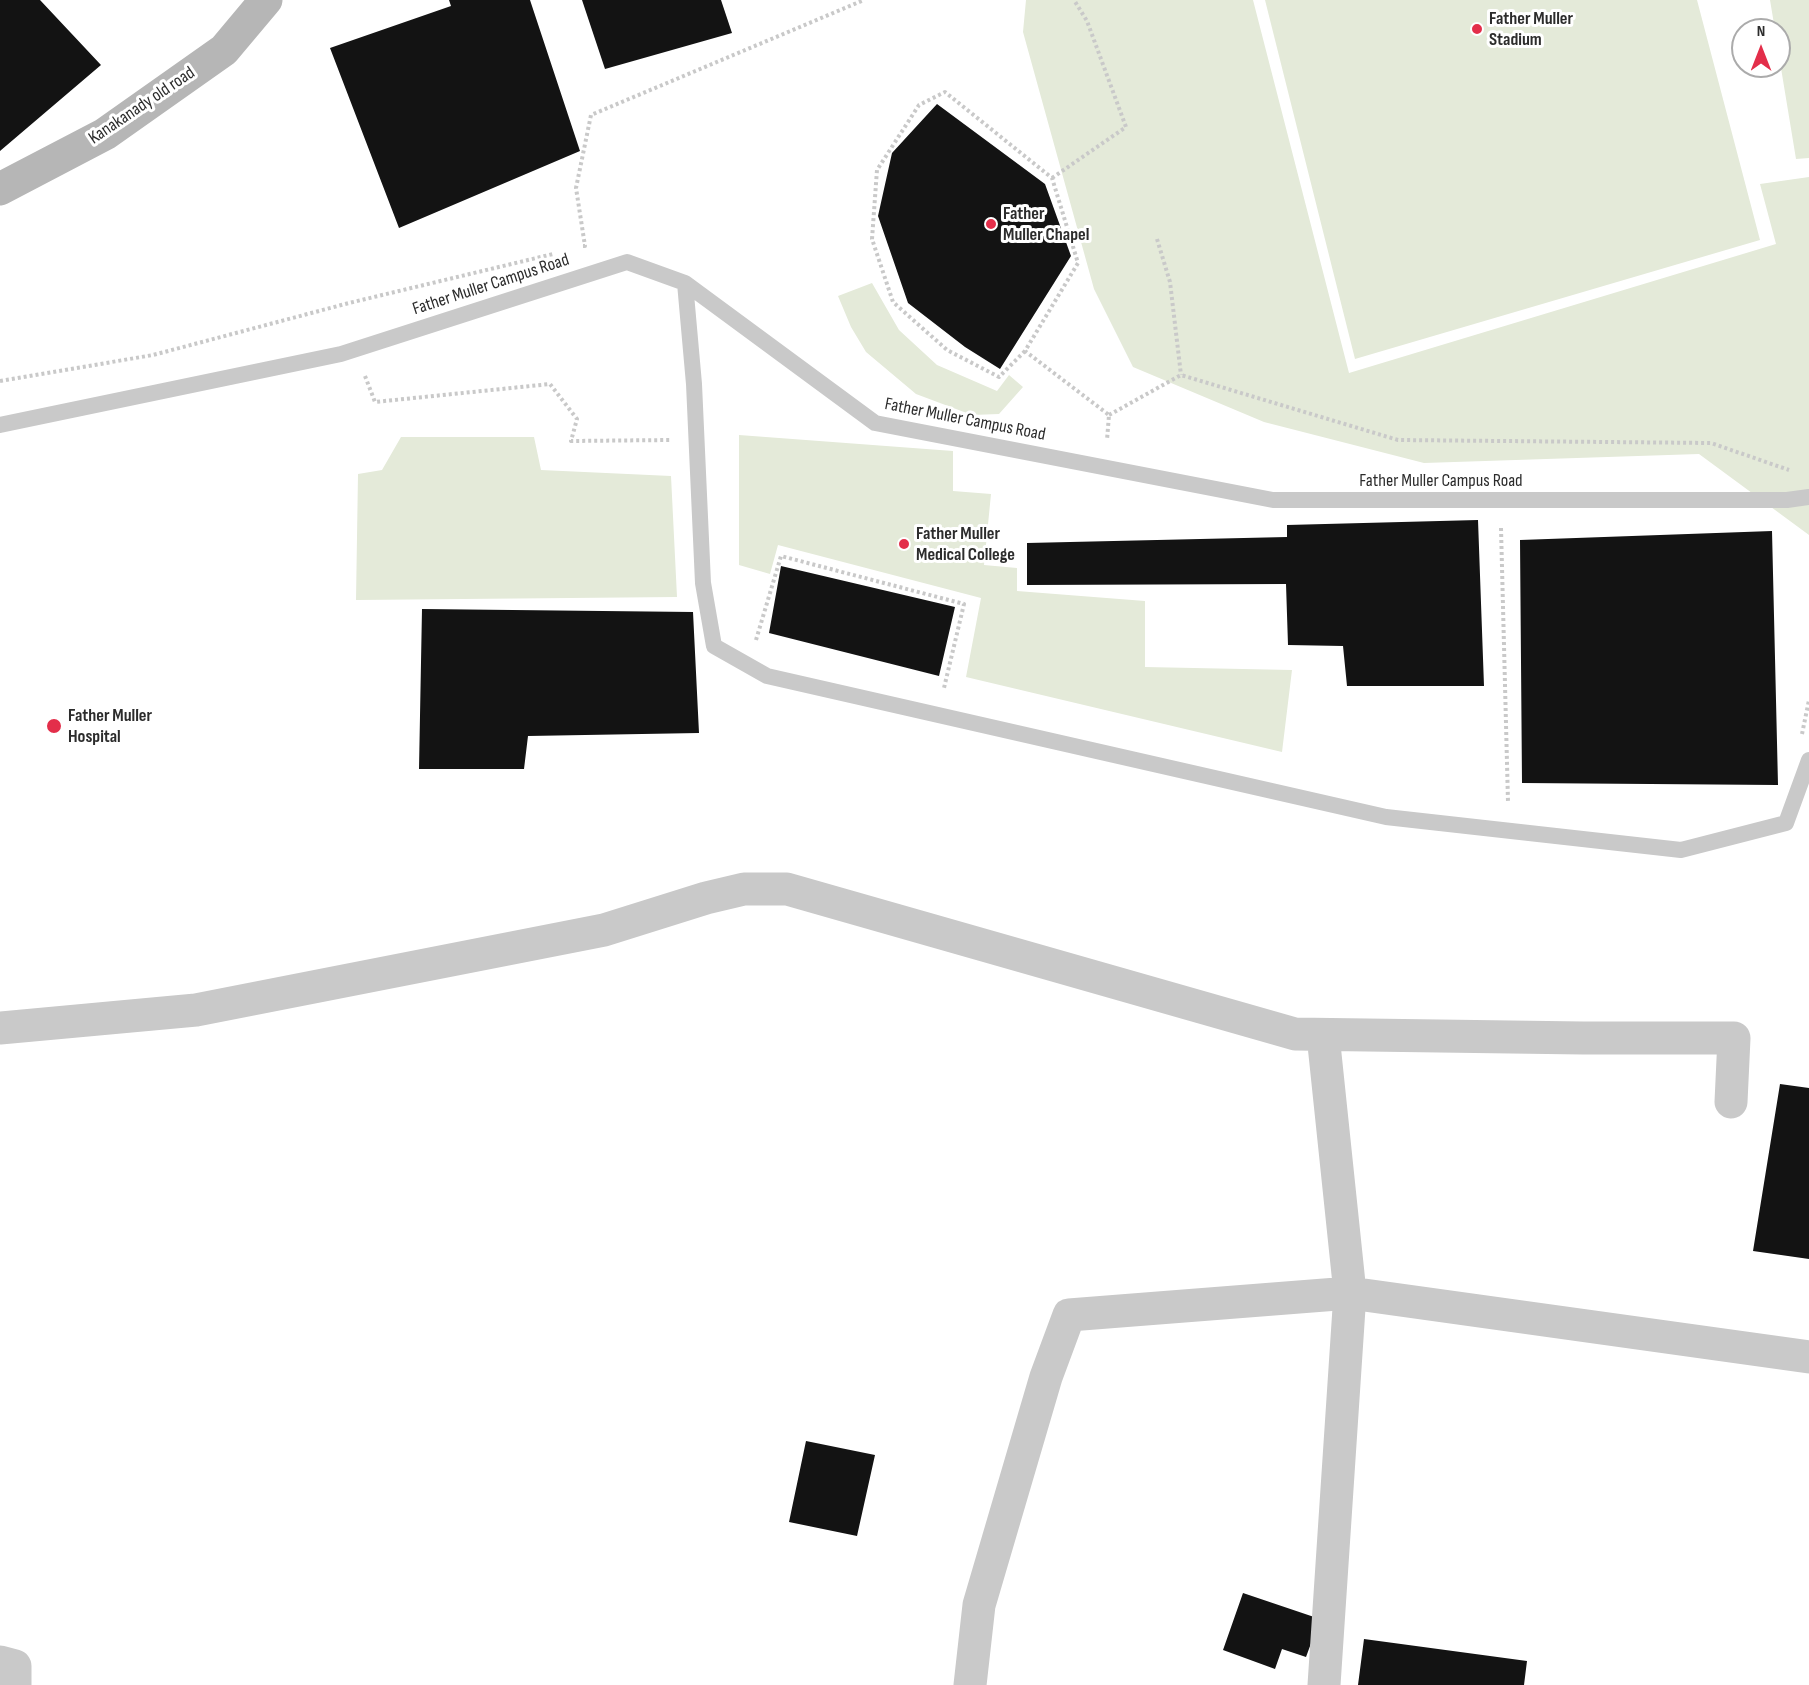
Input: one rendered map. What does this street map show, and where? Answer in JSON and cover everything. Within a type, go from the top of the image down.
[{"type":"street","name":"Kanakanady old road","points":[[0,189],[105,134],[206,63],[224,50],[266,0]]},
{"type":"street","points":[[0,1028],[196,1010],[604,930],[706,898],[744,889],[787,889],[1294,1034],[1734,1038],[1731,1102]]},
{"type":"street","points":[[1323,1035],[1350,1293],[1324,1685]]},
{"type":"street","points":[[970,1685],[979,1605],[1046,1377],[1069,1315],[1350,1293],[1809,1357]]},
{"type":"street","points":[[0,1662],[15,1665],[15,1685]]},
{"type":"lane","name":"Father Muller Campus Road","points":[[0,425],[341,354],[627,262],[685,283],[875,423],[1273,500],[1787,500],[1809,497]]},
{"type":"lane","points":[[685,283],[694,384],[703,584],[714,646],[767,676],[1386,817],[1681,850],[1786,824],[1809,760]]},
{"type":"path","points":[[574,249],[585,246],[576,188],[591,115],[864,0]]},
{"type":"path","points":[[1052,178],[1126,127],[1087,21],[1074,0]]},
{"type":"path","points":[[945,92],[1052,178],[1078,263],[1025,351],[999,377],[946,350],[893,302],[872,239],[877,170],[919,105],[945,92]]},
{"type":"path","points":[[1157,240],[1170,282],[1181,375]]},
{"type":"path","points":[[0,381],[153,355],[349,303],[563,251]]},
{"type":"path","points":[[1025,351],[1109,415]]},
{"type":"path","points":[[362,369],[375,402],[550,384],[577,419],[571,441],[671,440]]},
{"type":"path","points":[[1109,415],[1181,375],[1398,440],[1711,443],[1798,473]]},
{"type":"path","points":[[1105,468],[1109,415]]},
{"type":"path","points":[[1500,500],[1508,803]]},
{"type":"path","points":[[756,642],[781,556],[964,603],[943,692]]},
{"type":"path","points":[[1800,745],[1809,700]]},
{"type":"green space","points":[[1026,0],[1253,0],[1349,373],[1776,244],[1760,184],[1809,177],[1809,535],[1699,454],[1424,463],[1264,422],[1133,367],[1094,289],[1023,32]]},
{"type":"green space","points":[[1265,0],[1697,0],[1760,240],[1355,359]]},
{"type":"green space","points":[[1770,0],[1809,0],[1809,158],[1796,159],[1783,78],[1791,78],[1791,18],[1773,18]]},
{"type":"green space","points":[[872,283],[899,330],[937,365],[997,391],[1009,375],[1023,387],[999,414],[972,415],[916,394],[866,352],[851,327],[838,296]]},
{"type":"green space","points":[[739,435],[953,451],[953,491],[991,494],[984,565],[1017,568],[1017,591],[1145,601],[1145,667],[1292,670],[1282,752],[966,677],[981,598],[778,545],[770,574],[739,565]]},
{"type":"green space","points":[[401,437],[534,437],[541,470],[671,476],[677,597],[356,600],[358,474],[382,470]]},
{"type":"building","points":[[0,0],[40,0],[101,65],[0,151]]},
{"type":"building","points":[[449,0],[530,0],[580,151],[399,228],[330,48],[451,6]]},
{"type":"building","points":[[582,0],[721,0],[732,33],[605,69]]},
{"type":"building","points":[[937,104],[1045,184],[1071,256],[1000,369],[965,347],[908,303],[878,216],[892,153]]},
{"type":"building","points":[[1478,520],[1484,686],[1347,686],[1343,646],[1288,645],[1286,584],[1027,585],[1027,543],[1287,537],[1287,525]]},
{"type":"building","points":[[1772,531],[1778,785],[1522,783],[1520,540]]},
{"type":"building","points":[[781,566],[955,607],[939,676],[769,633]]},
{"type":"building","points":[[422,609],[693,612],[699,733],[528,736],[524,769],[419,769]]},
{"type":"building","points":[[1780,1084],[1809,1088],[1809,1259],[1753,1251]]},
{"type":"building","points":[[806,1441],[875,1455],[857,1536],[789,1522]]},
{"type":"building","points":[[1243,1593],[1320,1619],[1306,1657],[1282,1649],[1275,1669],[1223,1650]]},
{"type":"building","points":[[1364,1639],[1527,1661],[1524,1685],[1358,1685]]},
{"type":"place","name":"Father Muller Stadium","points":[[1477,29]]},
{"type":"place","name":"Father Muller Chapel","points":[[991,224]]},
{"type":"place","name":"Father Muller Medical College","points":[[904,544]]},
{"type":"place","name":"Father Muller Hospital","points":[[54,726]]}]
